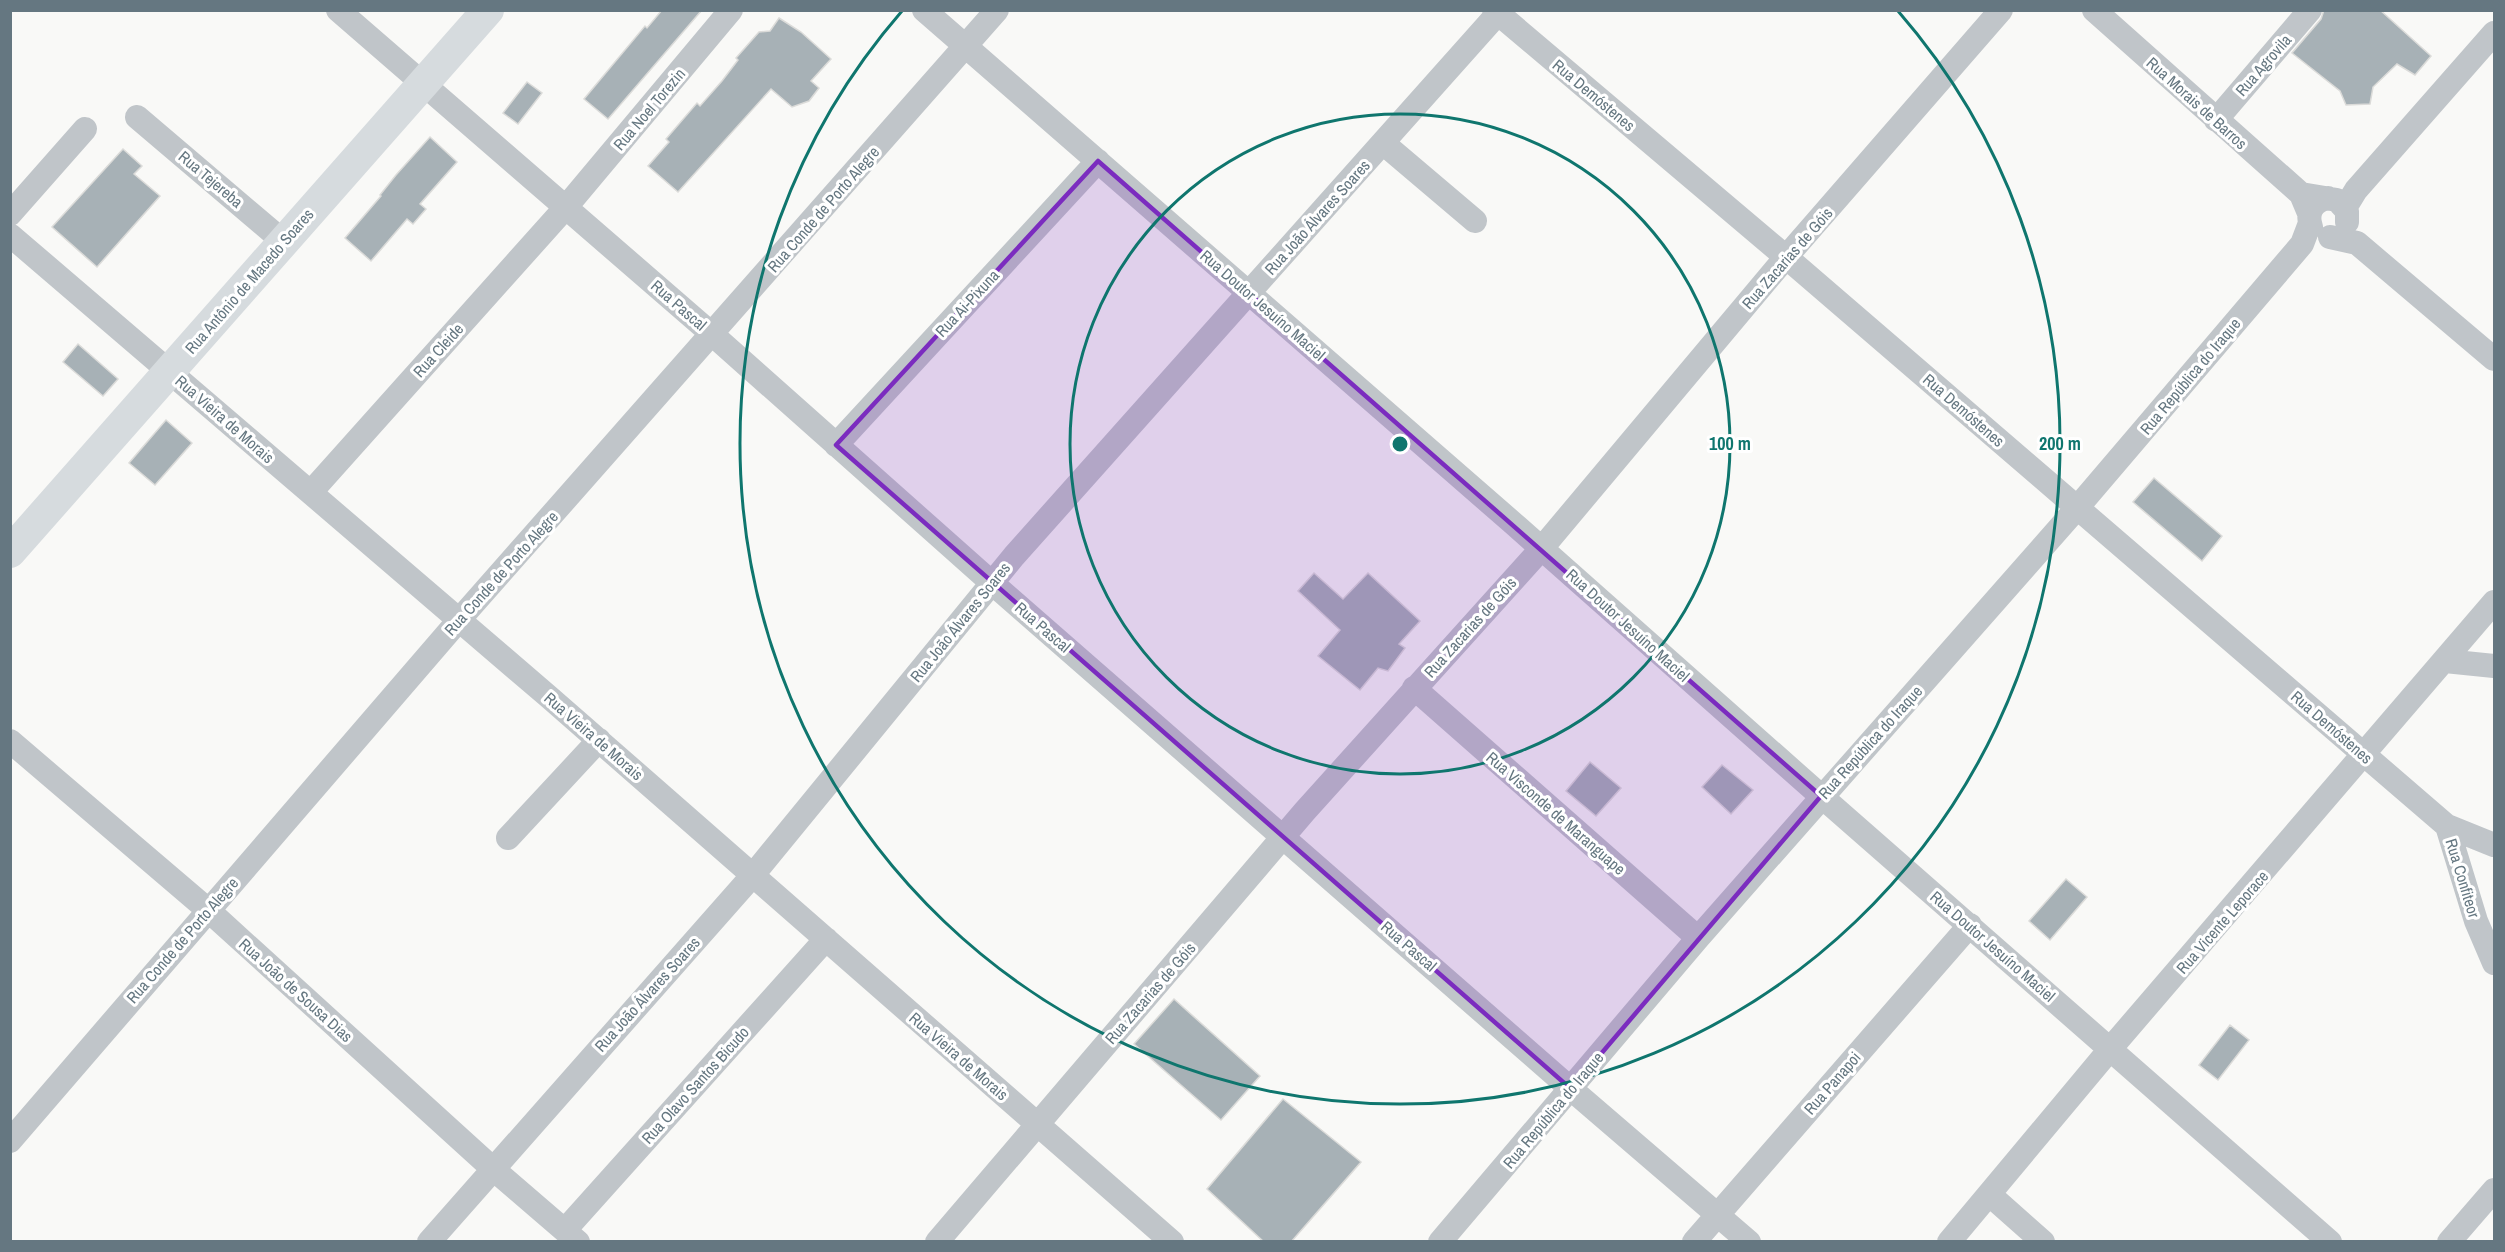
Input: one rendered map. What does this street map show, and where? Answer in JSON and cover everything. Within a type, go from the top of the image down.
[{"type":"main road","name":"Rua Antônio de Macedo Soares","points":[[10,552],[488,10]]},
{"type":"street","name":"Rua Pascal","points":[[338,10],[713,334],[992,583],[1749,1242]]},
{"type":"street","name":"Rua Noel Torezin","points":[[566,207],[731,10]]},
{"type":"street","name":"Rua Doutor Jesuíno Maciel","points":[[924,10],[1542,548],[2330,1242]]},
{"type":"street","name":"Rua Conde de Porto Alegre","points":[[10,1141],[459,620],[997,10]]},
{"type":"street","name":"Rua Zacarias de Góis","points":[[937,1242],[1305,811],[1542,548],[1786,257],[2001,10]]},
{"type":"street","name":"Rua Morais de Barros","points":[[2094,10],[2216,120],[2326,214]]},
{"type":"street","name":"Rua Agrovila","points":[[2216,120],[2310,10]]},
{"type":"street","name":"Rua Demóstenes","points":[[1498,12],[2448,826],[2494,845]]},
{"type":"street","name":"Rua João Álvares Soares","points":[[429,1242],[753,875],[992,583],[1498,12]]},
{"type":"street","name":"Rua República do Iraque","points":[[1440,1242],[1821,796],[2077,508],[2326,214],[2494,33]]},
{"type":"street","name":"Rua Tejereba","points":[[137,117],[284,242]]},
{"type":"street","points":[[10,214],[85,129]]},
{"type":"street","points":[[1383,142],[1475,221]]},
{"type":"street","name":"Rua Ai-Pixuna","points":[[836,445],[1098,161]]},
{"type":"street","name":"Rua Cleide","points":[[311,492],[566,207]]},
{"type":"street","points":[[2326,214],[2494,359]]},
{"type":"street","name":"Rua Vieira de Morais","points":[[10,235],[599,740],[1168,1240]]},
{"type":"street","name":"Rua Vicente Leporace","points":[[1949,1242],[2111,1048],[2365,755],[2494,602]]},
{"type":"street","points":[[2445,661],[2494,666]]},
{"type":"street","name":"Rua Visconde de Maranguape","points":[[1414,688],[1698,938]]},
{"type":"street","points":[[508,838],[599,740]]},
{"type":"street","name":"Rua João de Sousa Dias","points":[[10,741],[208,910],[492,1168],[571,1236]]},
{"type":"street","name":"Rua Confiteor","points":[[2448,826],[2476,921],[2494,963]]},
{"type":"street","name":"Rua Panapoi","points":[[1694,1242],[1970,926]]},
{"type":"street","name":"Rua Olavo Santos Bicudo","points":[[571,1236],[826,939]]},
{"type":"street","points":[[2449,1242],[2494,1190]]},
{"type":"street","points":[[1990,1195],[2043,1242]]},
{"type":"highlighted area","points":[[1098,161],[1821,796],[1571,1089],[836,445]]},
{"type":"building","points":[[662,10],[702,10],[608,119],[584,99],[645,26],[647,28]]},
{"type":"building","points":[[2324,10],[2380,10],[2431,56],[2415,75],[2397,64],[2373,87],[2370,104],[2346,105],[2340,91],[2292,53],[2321,19]]},
{"type":"building","points":[[779,18],[801,32],[831,59],[811,81],[819,88],[809,101],[792,107],[771,89],[678,192],[648,166],[669,142],[666,139],[697,103],[700,106],[722,81],[738,60],[736,58],[759,32],[770,31]]},
{"type":"building","points":[[527,82],[542,93],[518,124],[503,113]]},
{"type":"building","points":[[430,137],[457,162],[420,204],[426,209],[413,224],[407,219],[371,261],[345,238]]},
{"type":"building","points":[[123,149],[142,166],[134,174],[160,196],[97,267],[52,227]]},
{"type":"building","points":[[78,344],[118,379],[103,396],[63,362]]},
{"type":"building","points":[[166,420],[192,443],[155,485],[129,463]]},
{"type":"building","points":[[2154,478],[2222,536],[2202,561],[2133,502]]},
{"type":"building","points":[[1314,573],[1343,599],[1368,573],[1420,621],[1399,644],[1405,648],[1388,671],[1378,668],[1360,690],[1318,656],[1340,630],[1298,591]]},
{"type":"building","points":[[1590,762],[1621,788],[1596,816],[1566,791]]},
{"type":"building","points":[[1722,765],[1753,790],[1731,814],[1702,787]]},
{"type":"building","points":[[2066,879],[2087,897],[2050,940],[2029,921]]},
{"type":"building","points":[[1174,999],[1260,1076],[1221,1120],[1134,1044]]},
{"type":"building","points":[[2230,1025],[2249,1040],[2218,1080],[2199,1065]]},
{"type":"building","points":[[1283,1099],[1361,1162],[1291,1242],[1264,1242],[1207,1189]]}]
